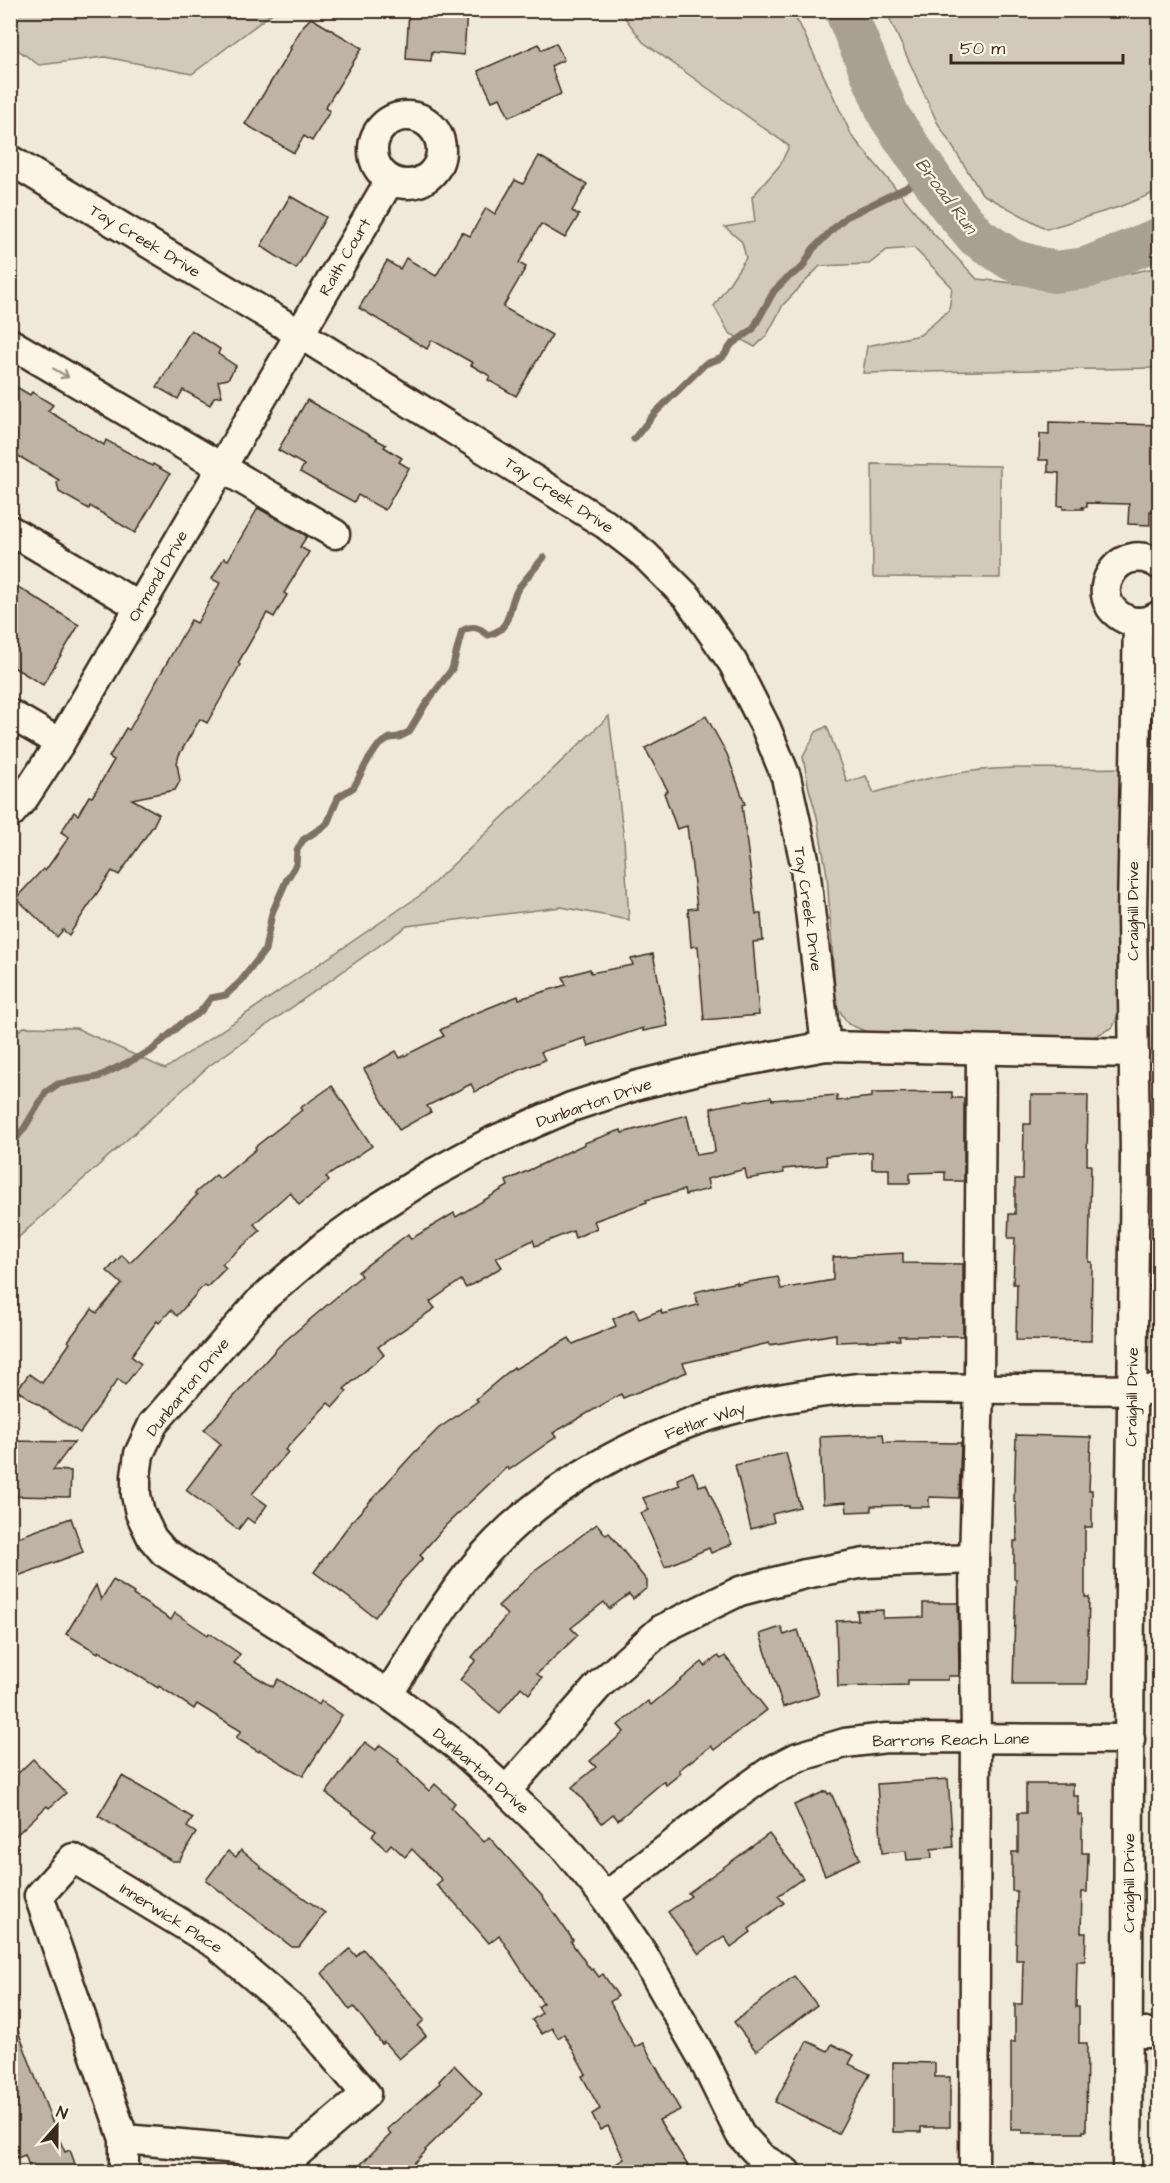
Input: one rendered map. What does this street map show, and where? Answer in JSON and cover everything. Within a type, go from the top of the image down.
[{"type":"street","name":"Tay Creek Drive","points":[[10,160],[300,334],[605,524],[644,554],[688,598],[734,663],[766,728],[786,777],[804,859],[826,1046]]},
{"type":"street","name":"Raith Court","points":[[300,334],[390,180]]},
{"type":"street","name":"Ormond Drive","points":[[10,814],[24,798],[60,743],[300,334]]},
{"type":"street","points":[[10,343],[335,534]]},
{"type":"street","points":[[10,530],[140,607]]},
{"type":"street","points":[[1149,619],[1129,621],[1119,616],[1111,608],[1107,599],[1106,586],[1110,573],[1119,563],[1131,558],[1148,559],[1160,565]]},
{"type":"street","name":"Craighill Drive","points":[[1127,2172],[1130,1739],[1146,1390],[1135,1157],[1132,912],[1135,739],[1149,619]]},
{"type":"street","points":[[10,714],[60,743]]},
{"type":"street","name":"Dunbarton Drive","points":[[786,2172],[762,2158],[740,2134],[687,2028],[643,1954],[605,1897],[564,1847],[456,1745],[388,1694],[164,1552],[140,1513],[136,1495],[136,1476],[140,1454],[153,1424],[260,1301],[324,1246],[370,1213],[430,1175],[493,1141],[571,1107],[638,1085],[707,1068],[826,1046],[1134,1053]]},
{"type":"street","points":[[974,2172],[976,1738],[974,1559],[979,1388],[981,1051]]},
{"type":"street","name":"Fetlar Way","points":[[388,1694],[461,1583],[485,1554],[519,1521],[549,1497],[581,1476],[638,1445],[690,1423],[745,1407],[812,1393],[859,1388],[1146,1390]]},
{"type":"street","points":[[507,1791],[600,1684],[662,1629],[740,1591],[805,1574],[865,1563],[974,1559]]},
{"type":"street","name":"Barrons Reach Lane","points":[[605,1897],[735,1796],[769,1772],[798,1757],[845,1743],[886,1738],[1130,1739]]},
{"type":"street","name":"Innerwick Place","points":[[124,2139],[296,2154],[366,2094],[298,2014],[217,1945],[73,1858],[39,1896],[124,2139],[124,2172]]},
{"type":"street","points":[[1128,2033],[1160,2033]]},
{"type":"shaded area","points":[[10,11],[275,11],[192,74],[105,57],[39,65],[11,45]]},
{"type":"shaded area","points":[[620,11],[790,11],[800,25],[852,136],[932,232],[977,279],[1060,288],[1159,267],[1159,368],[863,373],[867,346],[920,335],[949,310],[952,287],[914,248],[887,250],[869,264],[820,266],[783,305],[767,335],[755,347],[729,333],[714,306],[746,258],[742,242],[725,227],[755,222],[752,197],[780,165],[789,146],[643,42]]},
{"type":"shaded area","points":[[886,11],[1159,11],[1159,191],[1119,207],[1047,229],[982,194],[937,122]]},
{"type":"shaded area","points":[[872,464],[1000,466],[1000,578],[873,577]]},
{"type":"shaded area","points":[[609,716],[624,840],[629,920],[561,907],[407,926],[209,1066],[11,1244],[11,1035],[24,1027],[76,1028],[165,1069],[422,894]]},
{"type":"shaded area","points":[[827,726],[847,782],[866,776],[874,793],[926,779],[979,770],[1124,768],[1121,1007],[1113,1027],[1094,1037],[872,1034],[848,1024],[836,1005],[827,875],[803,757],[816,732]]},
{"type":"building","points":[[409,10],[467,10],[464,55],[432,52],[431,61],[406,59]]},
{"type":"building","points":[[311,18],[362,48],[325,108],[330,111],[312,141],[304,136],[294,153],[245,124],[303,26]]},
{"type":"building","points":[[556,43],[564,60],[551,66],[561,94],[509,117],[500,98],[492,101],[478,71],[539,44],[541,50]]},
{"type":"building","points":[[539,156],[587,184],[572,211],[579,215],[565,238],[541,224],[519,263],[526,267],[503,307],[552,335],[516,396],[488,380],[490,376],[471,365],[473,363],[432,340],[427,349],[359,308],[387,261],[400,269],[406,258],[436,276],[462,232],[470,236],[486,208],[495,214],[515,180],[523,184]]},
{"type":"building","points":[[290,196],[326,217],[296,269],[261,246]]},
{"type":"building","points":[[191,330],[220,349],[218,354],[236,366],[228,379],[218,381],[222,396],[214,397],[210,405],[183,390],[178,399],[157,387]]},
{"type":"building","points":[[10,383],[30,395],[32,392],[53,405],[48,411],[104,445],[106,440],[170,474],[135,533],[90,506],[89,509],[59,492],[57,483],[59,480],[10,451]]},
{"type":"building","points":[[307,400],[386,445],[384,447],[402,458],[399,462],[409,468],[385,510],[358,495],[354,502],[321,484],[300,472],[304,465],[278,450]]},
{"type":"building","points":[[1049,422],[1158,425],[1160,512],[1150,511],[1150,525],[1128,524],[1129,504],[1087,503],[1087,507],[1082,507],[1083,509],[1063,509],[1063,506],[1058,506],[1059,473],[1048,472],[1048,460],[1039,460],[1040,434],[1049,435]]},
{"type":"building","points":[[258,508],[307,536],[300,547],[309,552],[284,593],[287,595],[274,617],[267,613],[207,723],[200,719],[179,755],[177,763],[180,781],[175,790],[132,799],[159,814],[153,826],[119,875],[112,871],[69,935],[63,930],[57,937],[16,898],[43,869],[45,871],[69,837],[61,832],[74,812],[78,815],[89,796],[92,797],[97,789],[114,760],[109,757],[126,728],[129,730],[191,620],[197,623],[220,583],[212,579],[224,558],[228,560]]},
{"type":"building","points":[[10,582],[79,625],[43,685],[10,665]]},
{"type":"building","points":[[706,716],[727,754],[745,804],[742,805],[756,914],[761,914],[763,941],[753,942],[759,1015],[704,1020],[698,946],[691,947],[688,909],[697,908],[687,826],[677,829],[664,793],[668,791],[645,748]]},
{"type":"building","points":[[653,954],[668,1026],[643,1031],[643,1028],[588,1046],[585,1038],[541,1052],[545,1060],[500,1078],[475,1092],[471,1084],[427,1106],[431,1112],[399,1130],[364,1069],[396,1051],[400,1058],[444,1036],[440,1030],[466,1017],[518,996],[519,999],[566,985],[563,977],[590,969],[591,973],[633,965],[631,959]]},
{"type":"building","points":[[332,1086],[372,1146],[326,1177],[329,1181],[299,1205],[290,1192],[254,1224],[260,1231],[222,1264],[226,1268],[207,1287],[204,1285],[177,1316],[171,1310],[159,1323],[157,1321],[131,1356],[141,1364],[125,1385],[118,1379],[80,1433],[17,1390],[29,1374],[42,1383],[70,1343],[68,1341],[92,1309],[97,1313],[122,1284],[107,1271],[122,1255],[130,1263],[197,1195],[195,1193],[216,1175],[220,1179],[256,1149],[255,1147],[302,1110],[300,1108]]},
{"type":"building","points":[[952,1092],[952,1098],[964,1098],[964,1181],[945,1181],[945,1172],[910,1173],[910,1183],[889,1183],[889,1169],[872,1169],[872,1152],[826,1156],[827,1165],[783,1169],[784,1173],[747,1179],[745,1169],[707,1179],[709,1189],[685,1195],[684,1190],[646,1200],[647,1202],[594,1221],[597,1228],[575,1238],[573,1231],[535,1246],[533,1240],[496,1258],[502,1267],[466,1288],[461,1280],[430,1302],[435,1308],[378,1347],[384,1355],[344,1389],[347,1391],[333,1407],[328,1403],[285,1450],[288,1452],[252,1494],[267,1505],[254,1523],[247,1518],[238,1530],[186,1490],[221,1444],[204,1430],[279,1346],[361,1276],[358,1272],[408,1234],[411,1239],[454,1213],[456,1217],[508,1186],[506,1181],[584,1143],[621,1130],[622,1133],[687,1115],[696,1155],[715,1152],[711,1108],[725,1105],[771,1097],[772,1100],[837,1095],[837,1101],[872,1097],[872,1093]]},
{"type":"building","points":[[1031,1095],[1088,1095],[1087,1165],[1091,1165],[1089,1262],[1092,1262],[1091,1341],[1016,1340],[1017,1284],[1013,1284],[1015,1238],[1008,1238],[1009,1214],[1015,1214],[1015,1179],[1023,1179],[1024,1124],[1031,1124]]},
{"type":"building","points":[[903,1253],[903,1263],[963,1264],[963,1336],[899,1336],[900,1340],[836,1342],[836,1334],[769,1345],[769,1343],[683,1363],[687,1372],[623,1398],[621,1394],[553,1433],[556,1437],[509,1470],[507,1467],[446,1525],[420,1555],[423,1558],[375,1617],[314,1572],[352,1521],[413,1454],[439,1428],[478,1401],[476,1399],[514,1367],[515,1369],[569,1338],[573,1344],[616,1326],[613,1319],[635,1309],[639,1319],[661,1310],[662,1314],[698,1305],[695,1292],[737,1282],[737,1284],[778,1277],[781,1289],[833,1280],[833,1257]]},
{"type":"building","points":[[883,1434],[884,1442],[961,1443],[959,1498],[929,1497],[929,1507],[871,1506],[871,1511],[847,1512],[846,1502],[823,1504],[820,1437]]},
{"type":"building","points":[[1016,1435],[1091,1437],[1089,1490],[1092,1490],[1092,1527],[1085,1527],[1085,1597],[1089,1597],[1087,1684],[1013,1684],[1016,1579],[1014,1579],[1014,1541],[1017,1541],[1016,1503],[1014,1502]]},
{"type":"building","points":[[10,1441],[74,1442],[53,1470],[71,1471],[70,1497],[10,1496]]},
{"type":"building","points":[[786,1453],[800,1507],[772,1514],[774,1522],[751,1529],[735,1465]]},
{"type":"building","points":[[693,1472],[699,1486],[706,1484],[732,1544],[711,1553],[709,1548],[665,1567],[641,1513],[649,1510],[643,1498],[680,1485],[677,1479]]},
{"type":"building","points":[[71,1518],[83,1552],[15,1577],[10,1564],[10,1540]]},
{"type":"building","points":[[597,1524],[606,1535],[609,1533],[647,1581],[647,1588],[633,1599],[629,1594],[609,1609],[604,1602],[571,1628],[578,1635],[537,1674],[542,1678],[529,1694],[521,1687],[500,1713],[460,1680],[476,1660],[472,1657],[507,1615],[498,1606],[539,1567]]},
{"type":"building","points":[[113,1580],[171,1620],[175,1613],[208,1635],[209,1633],[240,1654],[234,1663],[273,1687],[278,1679],[319,1705],[321,1701],[342,1715],[303,1776],[236,1738],[241,1731],[197,1704],[194,1709],[159,1686],[158,1688],[99,1651],[98,1653],[66,1634],[96,1585],[101,1600]]},
{"type":"building","points":[[923,1603],[958,1603],[959,1676],[948,1676],[948,1680],[908,1680],[908,1685],[838,1687],[836,1621],[858,1620],[857,1611],[883,1610],[883,1618],[923,1617]]},
{"type":"building","points":[[781,1627],[784,1635],[798,1630],[819,1695],[783,1707],[760,1634]]},
{"type":"building","points":[[718,1656],[721,1659],[725,1656],[767,1710],[714,1750],[711,1746],[679,1770],[681,1773],[666,1785],[664,1781],[618,1820],[613,1814],[602,1823],[572,1787],[596,1767],[590,1761],[624,1732],[618,1725],[648,1701],[651,1705],[702,1662],[705,1666]]},
{"type":"building","points":[[365,1742],[376,1750],[380,1745],[399,1759],[398,1761],[429,1791],[435,1784],[455,1803],[451,1808],[484,1842],[489,1837],[543,1897],[591,1970],[593,1969],[599,1977],[603,1974],[618,1996],[610,2002],[635,2047],[643,2043],[680,2110],[659,2120],[692,2172],[603,2172],[624,2159],[608,2126],[600,2130],[592,2114],[600,2109],[582,2076],[586,2074],[564,2034],[558,2038],[552,2028],[542,2034],[532,2020],[542,2013],[538,2007],[543,2003],[499,1935],[489,1943],[455,1903],[436,1885],[442,1880],[412,1849],[405,1857],[391,1844],[386,1850],[372,1836],[376,1831],[326,1793]]},
{"type":"building","points":[[33,1759],[66,1793],[49,1808],[47,1806],[10,1841],[10,1781]]},
{"type":"building","points":[[122,1776],[193,1818],[187,1827],[196,1833],[179,1861],[172,1861],[98,1816]]},
{"type":"building","points":[[948,1779],[953,1847],[931,1849],[932,1858],[907,1860],[906,1851],[882,1853],[877,1784]]},
{"type":"building","points":[[1026,1784],[1073,1784],[1073,1796],[1078,1796],[1078,1815],[1082,1815],[1082,1853],[1088,1853],[1087,1892],[1082,1892],[1081,1933],[1086,1933],[1085,1961],[1077,1961],[1076,2007],[1079,2007],[1079,2043],[1087,2043],[1086,2131],[1083,2133],[1022,2133],[1022,2130],[1011,2130],[1011,2042],[1015,2042],[1015,2004],[1022,2004],[1023,1960],[1016,1960],[1017,1891],[1012,1891],[1012,1852],[1018,1852],[1018,1813],[1026,1813]]},
{"type":"building","points":[[826,1791],[828,1794],[831,1793],[860,1859],[825,1875],[794,1805]]},
{"type":"building","points":[[769,1834],[803,1878],[778,1896],[784,1903],[749,1929],[751,1932],[731,1947],[724,1936],[699,1954],[668,1912],[691,1896],[688,1893]]},
{"type":"building","points":[[241,1850],[260,1867],[325,1913],[299,1947],[292,1947],[206,1880],[228,1851],[236,1857]]},
{"type":"building","points":[[350,1949],[356,1956],[363,1949],[424,2020],[418,2026],[426,2036],[399,2059],[384,2042],[382,2044],[354,2007],[350,2010],[322,1973]]},
{"type":"building","points":[[794,1976],[817,2005],[756,2051],[734,2022]]},
{"type":"building","points":[[10,2015],[12,2015],[56,2132],[65,2152],[70,2150],[78,2172],[36,2172],[33,2164],[29,2166],[25,2155],[17,2158],[10,2141]]},
{"type":"building","points":[[807,2041],[828,2051],[832,2044],[854,2055],[849,2064],[870,2074],[838,2134],[775,2102]]},
{"type":"building","points":[[893,2062],[935,2063],[935,2077],[950,2077],[950,2127],[921,2127],[921,2132],[893,2132]]},
{"type":"building","points":[[454,2065],[482,2094],[405,2172],[353,2172],[391,2134],[387,2129],[440,2083],[439,2081]]},
{"type":"waterway","name":"Broad Run","points":[[845,10],[889,116],[948,203],[977,237],[1012,260],[1054,272],[1086,268],[1160,238]]},
{"type":"waterway","points":[[634,439],[654,414],[705,364],[722,358],[732,344],[753,329],[774,291],[802,268],[813,249],[846,217],[930,176]]},
{"type":"waterway","points":[[10,1147],[46,1092],[58,1084],[98,1077],[151,1051],[181,1024],[200,1012],[211,998],[226,995],[241,981],[265,950],[272,913],[296,865],[297,850],[303,840],[327,824],[338,797],[354,787],[378,746],[390,738],[409,732],[425,705],[452,669],[462,631],[475,628],[488,635],[497,632],[506,621],[520,586],[544,557]]}]
